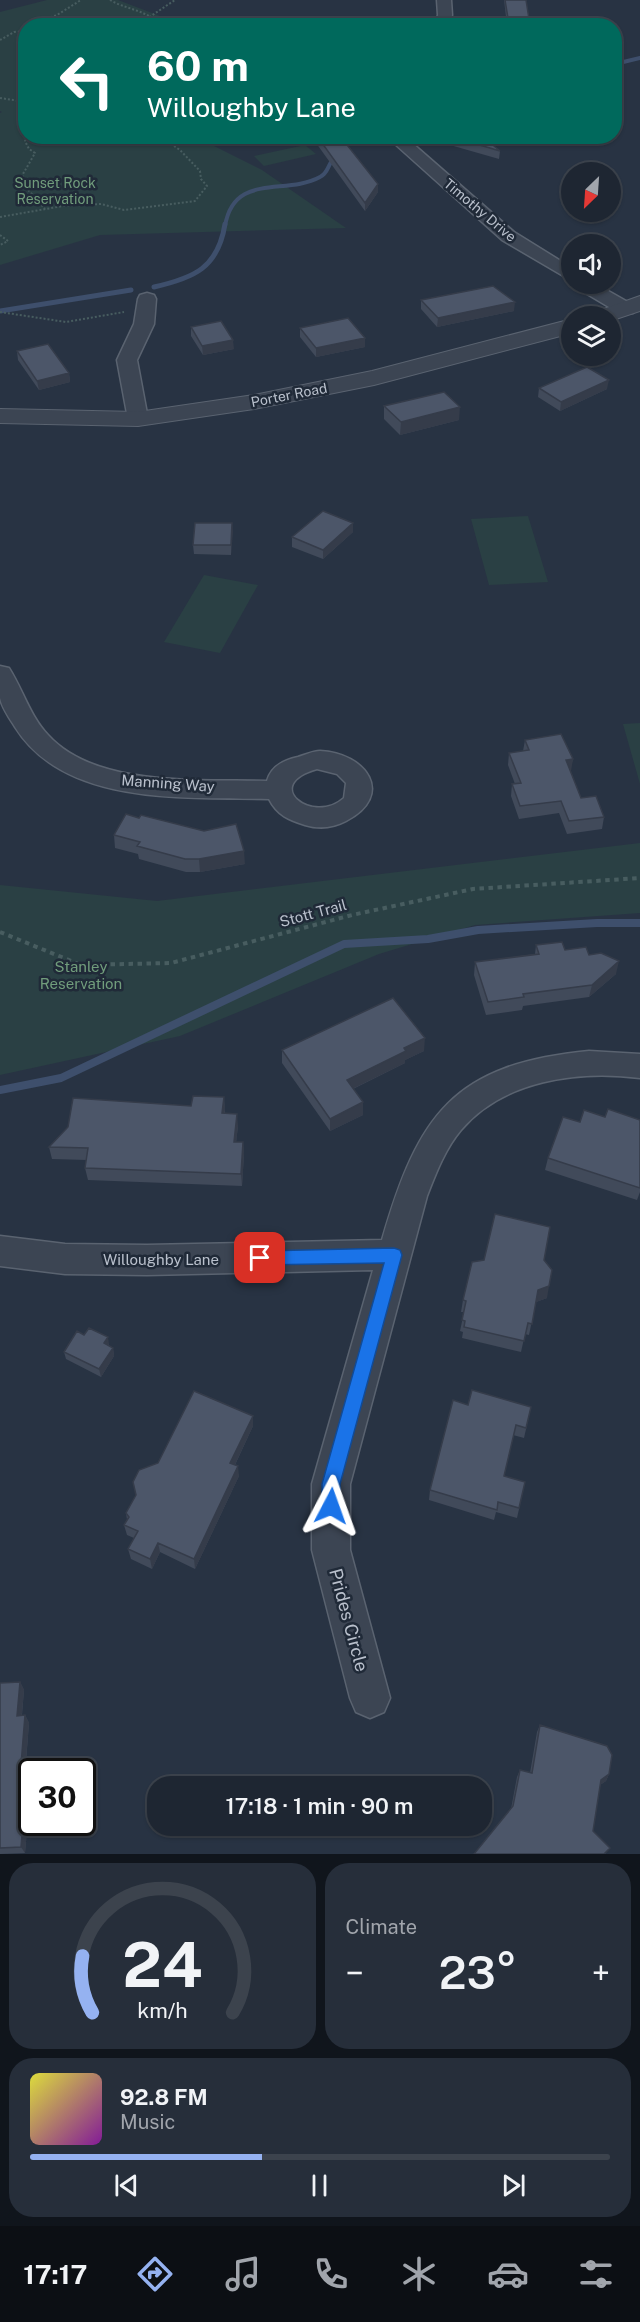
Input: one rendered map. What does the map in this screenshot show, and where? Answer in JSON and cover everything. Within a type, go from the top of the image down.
[{"type":"street","points":[[444,0],[445,18]]},
{"type":"street","name":"Timothy Drive","points":[[403,144],[508,236],[561,269]]},
{"type":"street","points":[[600,294],[624,309]]},
{"type":"street","points":[[138,419],[127,360],[144,324],[146,305]]},
{"type":"street","name":"Porter Road","points":[[0,416],[138,419],[254,402],[363,380],[561,329]]},
{"type":"street","name":"Manning Way","points":[[0,674],[34,736],[46,749],[75,766],[109,778],[150,785],[277,790]]},
{"type":"street","name":"Prides Circle","points":[[370,1698],[331,1550],[331,1484],[421,1166],[453,1117],[480,1095],[504,1082],[573,1065],[640,1066]]},
{"type":"street","name":"Willoughby Lane","points":[[0,1251],[66,1259],[147,1260],[394,1255]]},
{"type":"path","points":[[48,18],[81,0]]},
{"type":"path","points":[[110,0],[118,5],[132,7],[149,16]]},
{"type":"path","points":[[146,18],[175,0]]},
{"type":"path","points":[[0,40],[18,32]]},
{"type":"path","points":[[0,98],[18,101]]},
{"type":"path","points":[[26,144],[35,153],[35,157],[22,177],[23,184],[45,209]]},
{"type":"path","points":[[0,217],[45,209],[101,204],[124,210],[195,201],[207,186],[201,179],[200,171],[174,144]]},
{"type":"path","points":[[0,235],[8,241],[0,245]]},
{"type":"path","points":[[0,312],[66,322],[146,305]]},
{"type":"path","name":"Stott Trail","points":[[0,932],[81,965],[171,963],[352,915],[473,889],[640,878]]},
{"type":"green space","name":"Sunset Rock Reservation","points":[[47,0],[118,0],[165,18],[18,18],[18,144],[210,144],[262,170],[346,228],[100,235],[0,265],[0,113],[2,112],[0,111],[0,12]]},
{"type":"green space","points":[[305,145],[316,154],[264,166],[254,156]]},
{"type":"green space","points":[[528,516],[548,582],[489,585],[471,519]]},
{"type":"green space","points":[[204,575],[258,585],[220,653],[164,642]]},
{"type":"green space","points":[[640,723],[640,784],[623,724]]},
{"type":"green space","name":"Stanley Reservation","points":[[640,843],[640,913],[475,925],[379,954],[180,1036],[0,1075],[0,885],[157,901]]},
{"type":"building","points":[[505,0],[526,0],[529,18],[508,18]]},
{"type":"building","points":[[323,144],[346,144],[378,184],[365,203]]},
{"type":"building","points":[[476,144],[492,144],[500,151]]},
{"type":"building","points":[[493,286],[515,302],[438,318],[421,300]]},
{"type":"building","points":[[348,318],[365,338],[316,348],[300,328]]},
{"type":"building","points":[[221,321],[233,340],[202,346],[191,327]]},
{"type":"building","points":[[48,344],[69,373],[37,381],[17,351]]},
{"type":"building","points":[[587,367],[609,380],[561,402],[539,388]]},
{"type":"building","points":[[444,392],[460,407],[401,422],[384,406]]},
{"type":"building","points":[[323,511],[353,523],[323,550],[292,537]]},
{"type":"building","points":[[195,523],[232,523],[231,545],[193,545]]},
{"type":"building","points":[[561,734],[573,759],[566,760],[581,798],[596,796],[604,817],[569,821],[561,801],[520,806],[512,784],[521,783],[509,753],[529,750],[525,740]]},
{"type":"building","points":[[126,814],[139,818],[141,815],[204,831],[236,824],[244,851],[199,859],[185,859],[137,846],[140,842],[114,835]]},
{"type":"building","points":[[562,942],[565,950],[586,947],[589,955],[601,953],[619,961],[592,985],[523,994],[524,997],[488,1002],[475,962],[539,954],[536,945]]},
{"type":"building","points":[[393,998],[425,1038],[404,1048],[406,1051],[347,1080],[363,1102],[330,1119],[282,1050]]},
{"type":"building","points":[[193,1096],[224,1097],[222,1113],[237,1114],[234,1142],[243,1142],[241,1174],[85,1168],[88,1148],[49,1147],[68,1127],[73,1098],[191,1106]]},
{"type":"building","points":[[608,1109],[640,1120],[640,1188],[548,1158],[563,1117],[580,1122],[584,1110],[605,1117]]},
{"type":"building","points":[[495,1214],[550,1227],[544,1260],[552,1270],[549,1286],[538,1290],[532,1324],[528,1323],[524,1341],[464,1327],[465,1321],[462,1320],[466,1301],[463,1300],[472,1262],[484,1260]]},
{"type":"building","points":[[89,1328],[108,1337],[104,1343],[113,1348],[99,1369],[64,1352],[77,1331],[84,1335]]},
{"type":"building","points":[[472,1390],[531,1407],[526,1428],[516,1425],[504,1476],[525,1482],[519,1508],[498,1502],[497,1510],[430,1490],[453,1400],[468,1405]]},
{"type":"building","points":[[194,1391],[253,1416],[230,1463],[238,1466],[194,1559],[158,1543],[150,1559],[128,1549],[138,1531],[124,1525],[129,1517],[126,1513],[136,1495],[133,1482],[139,1470],[158,1463]]},
{"type":"building","points":[[20,1682],[17,1716],[25,1715],[22,1758],[18,1758],[18,1836],[22,1836],[21,1847],[0,1848],[0,1683]]},
{"type":"building","points":[[540,1725],[607,1746],[612,1755],[609,1774],[601,1780],[593,1831],[610,1848],[604,1854],[474,1854],[489,1836],[492,1836],[492,1832],[513,1806],[520,1770],[532,1773]]},
{"type":"waterway","points":[[622,62],[640,58]]},
{"type":"waterway","points":[[225,226],[230,209],[239,198],[263,188],[292,185],[320,177],[336,156]]},
{"type":"waterway","points":[[154,287],[181,280],[202,269],[217,251],[225,224]]},
{"type":"waterway","points":[[0,311],[131,290]]},
{"type":"waterway","points":[[0,1090],[61,1078],[344,944],[428,939],[478,930],[597,923],[640,923]]},
{"type":"route","points":[[260,1258],[394,1255],[331,1484],[331,1506]]}]
